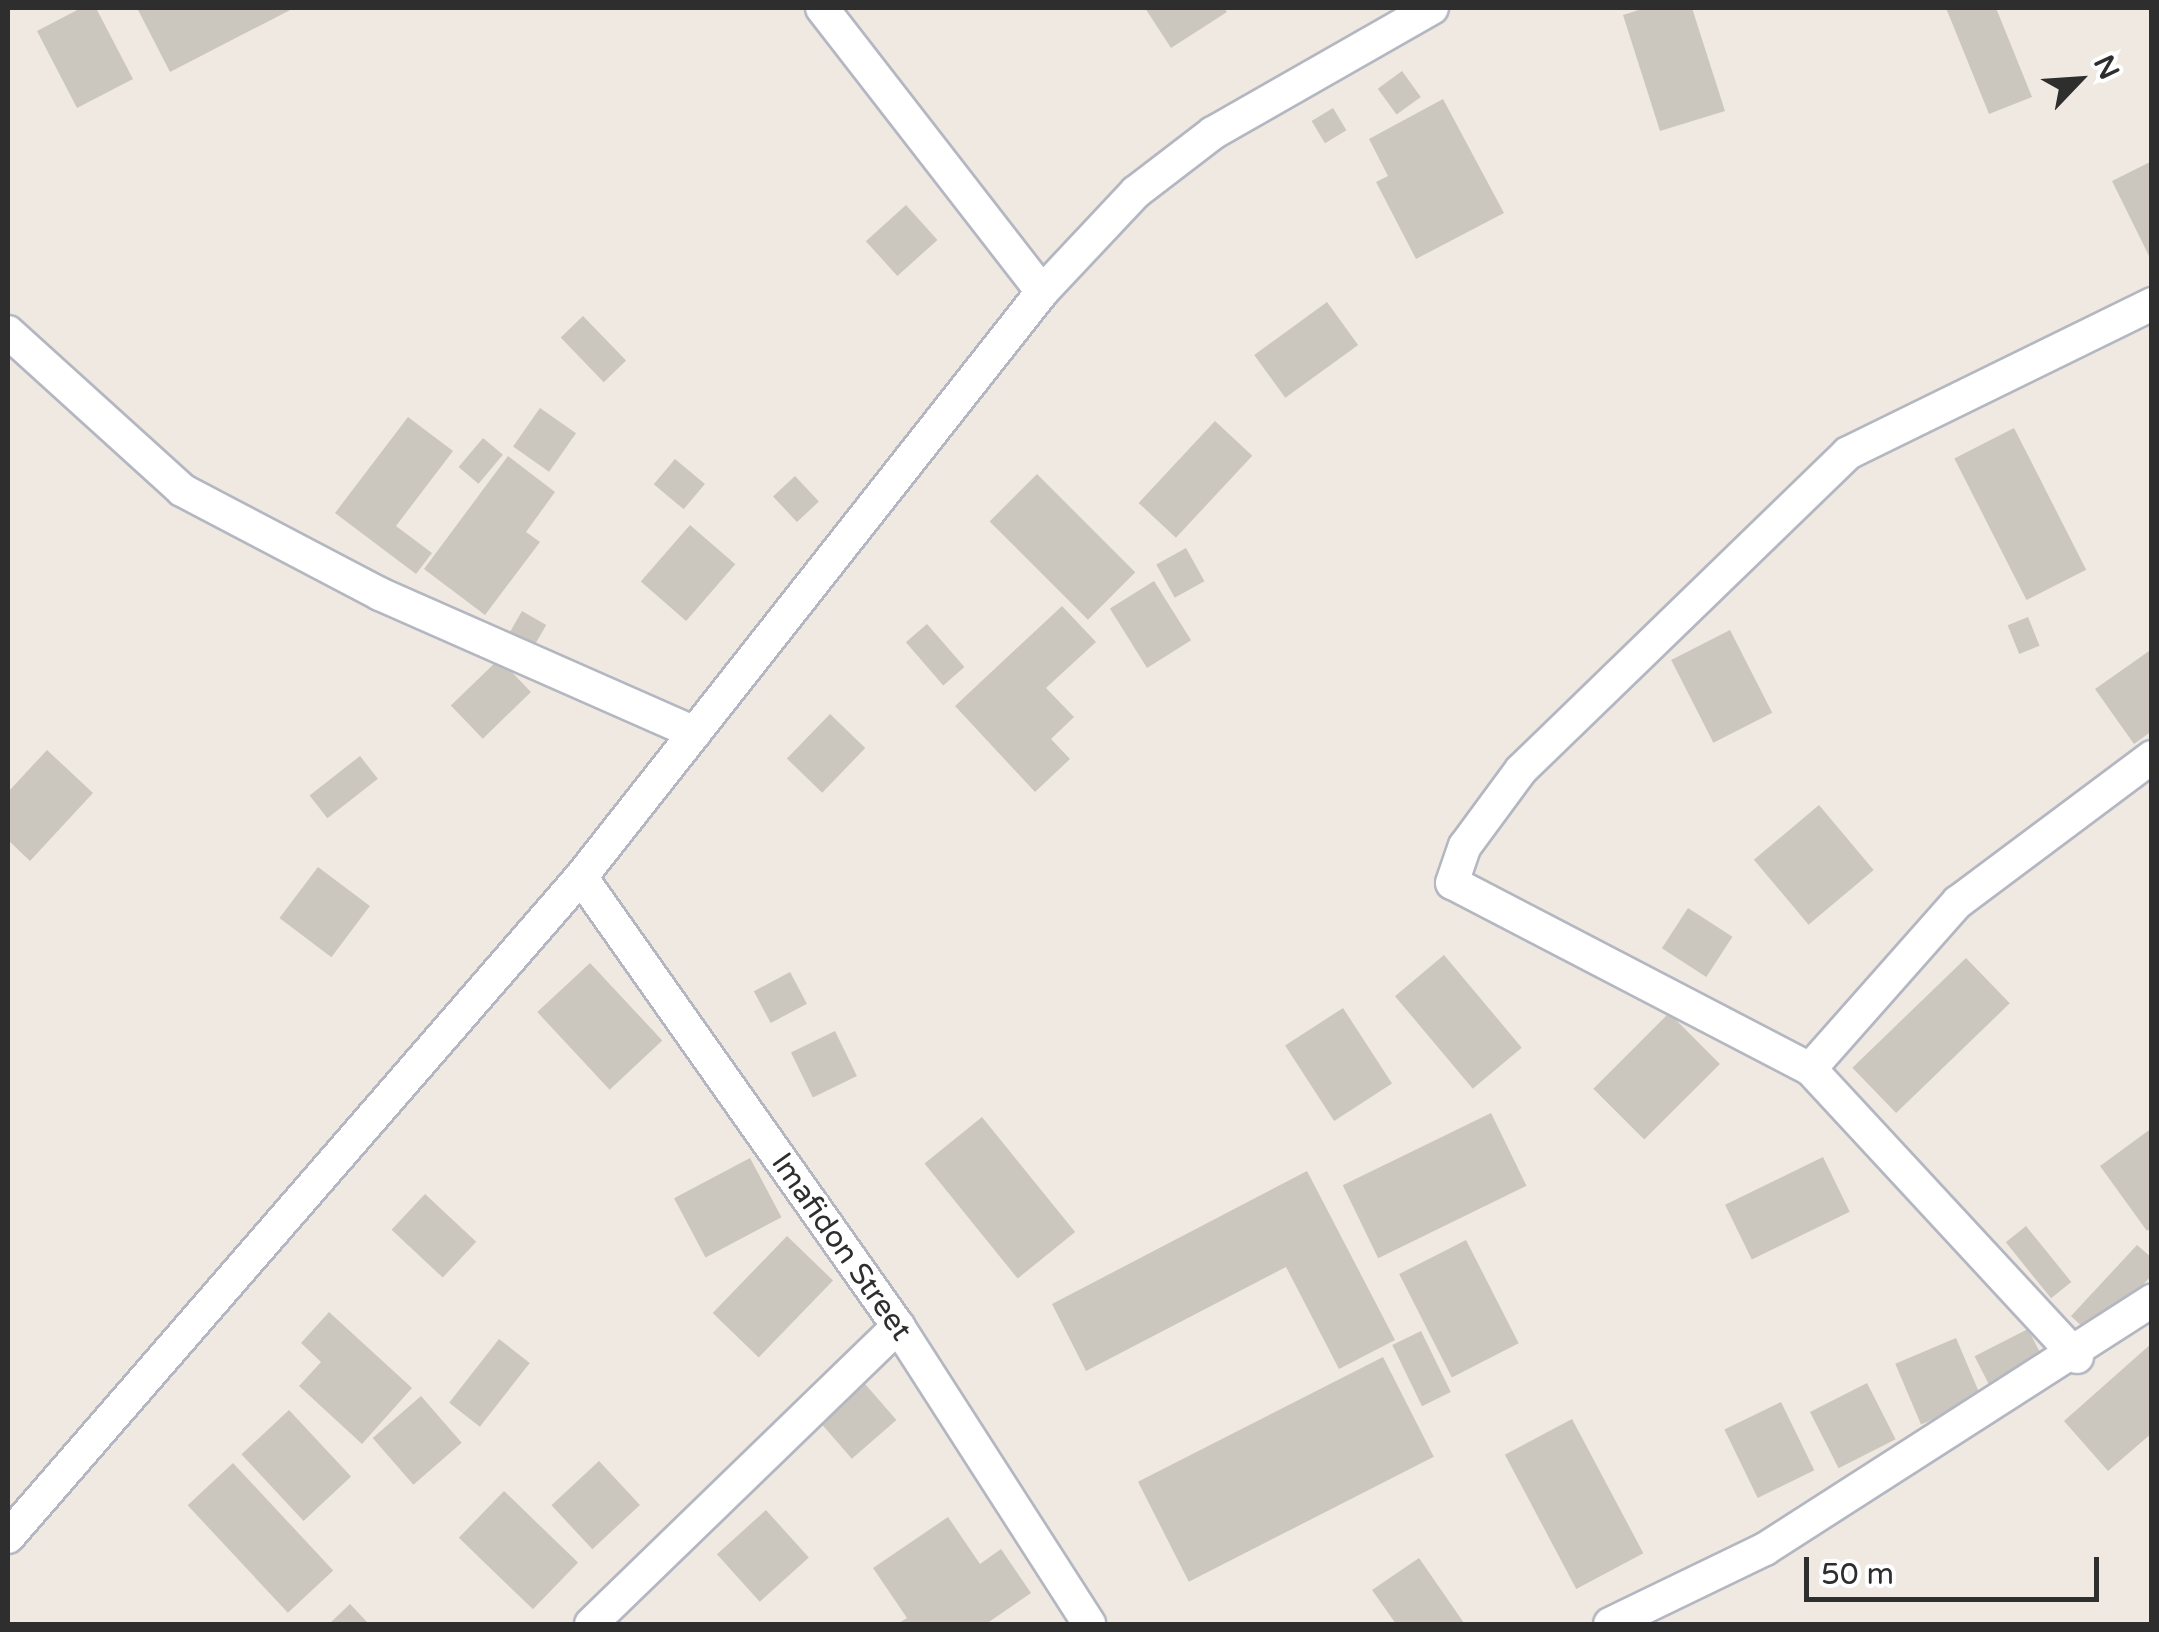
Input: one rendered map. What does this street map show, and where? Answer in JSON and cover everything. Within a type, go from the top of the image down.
[{"type":"street","points":[[822,8],[1042,292]]},
{"type":"street","points":[[8,1537],[581,877],[1042,292],[1136,192],[1213,133],[1432,8]]},
{"type":"street","points":[[2077,1357],[1810,1069],[1452,884],[1465,846],[1522,770],[1848,452],[2152,304]]},
{"type":"street","points":[[8,332],[182,490],[380,594],[696,733]]},
{"type":"street","points":[[1810,1069],[1958,902],[2152,757]]},
{"type":"street","name":"Imafidon Street","points":[[581,877],[898,1326],[1090,1624]]},
{"type":"street","points":[[1610,1624],[1765,1549],[2077,1357],[2152,1301]]},
{"type":"street","points":[[591,1624],[898,1326]]},
{"type":"building","points":[[81,8],[96,8],[133,79],[77,108],[37,31]]},
{"type":"building","points":[[137,8],[294,8],[170,72]]},
{"type":"building","points":[[1145,8],[1224,8],[1227,12],[1171,48]]},
{"type":"building","points":[[1645,8],[1692,8],[1725,111],[1660,131],[1623,15]]},
{"type":"building","points":[[1946,8],[1996,8],[2032,97],[1989,114]]},
{"type":"building","points":[[1402,71],[1421,97],[1397,115],[1378,89]]},
{"type":"building","points":[[1443,99],[1504,213],[1416,259],[1376,182],[1388,176],[1369,139]]},
{"type":"building","points":[[1333,108],[1346,130],[1325,143],[1312,121]]},
{"type":"building","points":[[2152,161],[2152,262],[2112,181]]},
{"type":"building","points":[[906,205],[937,240],[897,276],[866,241]]},
{"type":"building","points":[[1327,302],[1358,345],[1285,398],[1254,355]]},
{"type":"building","points":[[583,316],[626,361],[604,382],[561,338]]},
{"type":"building","points":[[540,408],[576,433],[549,472],[513,447]]},
{"type":"building","points":[[408,417],[453,451],[396,526],[432,553],[416,574],[335,513]]},
{"type":"building","points":[[1215,421],[1252,456],[1176,538],[1139,503]]},
{"type":"building","points":[[2014,428],[2086,570],[2026,600],[1954,458]]},
{"type":"building","points":[[483,438],[503,455],[478,484],[459,467]]},
{"type":"building","points":[[508,456],[555,492],[526,532],[540,542],[485,615],[424,569]]},
{"type":"building","points":[[675,459],[705,484],[684,509],[654,484]]},
{"type":"building","points":[[1037,474],[1135,572],[1088,620],[990,521]]},
{"type":"building","points":[[795,476],[819,502],[797,522],[773,496]]},
{"type":"building","points":[[690,525],[735,564],[686,621],[641,582]]},
{"type":"building","points":[[1186,548],[1204,581],[1175,598],[1156,564]]},
{"type":"building","points":[[1154,581],[1191,640],[1147,668],[1110,609]]},
{"type":"building","points":[[1062,606],[1096,642],[1046,688],[1074,717],[1051,739],[1070,759],[1035,792],[955,706]]},
{"type":"building","points":[[522,611],[546,625],[530,654],[506,640]]},
{"type":"building","points":[[2028,617],[2040,646],[2019,654],[2008,625]]},
{"type":"building","points":[[927,624],[964,667],[943,685],[906,642]]},
{"type":"building","points":[[1730,630],[1772,713],[1713,743],[1671,660]]},
{"type":"building","points":[[2152,649],[2152,731],[2134,744],[2095,689]]},
{"type":"building","points":[[499,659],[531,692],[483,739],[451,706]]},
{"type":"building","points":[[830,714],[865,748],[822,793],[787,759]]},
{"type":"building","points":[[47,750],[93,793],[30,861],[8,840],[8,792]]},
{"type":"building","points":[[360,756],[378,779],[327,818],[310,795]]},
{"type":"building","points":[[1819,805],[1874,870],[1809,925],[1754,860]]},
{"type":"building","points":[[318,867],[370,906],[331,957],[279,918]]},
{"type":"building","points":[[1688,908],[1732,937],[1706,977],[1662,948]]},
{"type":"building","points":[[1444,955],[1522,1048],[1473,1089],[1395,996]]},
{"type":"building","points":[[1966,958],[2010,1003],[1896,1113],[1852,1068]]},
{"type":"building","points":[[590,963],[662,1041],[610,1090],[537,1012]]},
{"type":"building","points":[[790,972],[807,1004],[771,1023],[754,991]]},
{"type":"building","points":[[1343,1008],[1392,1083],[1334,1121],[1285,1046]]},
{"type":"building","points":[[1669,1013],[1720,1064],[1644,1140],[1593,1089]]},
{"type":"building","points":[[835,1031],[857,1076],[813,1097],[791,1052]]},
{"type":"building","points":[[1491,1113],[1527,1186],[1378,1258],[1343,1185]]},
{"type":"building","points":[[982,1117],[1075,1232],[1018,1279],[924,1164]]},
{"type":"building","points":[[2152,1128],[2152,1227],[2147,1231],[2100,1166]]},
{"type":"building","points":[[1823,1157],[1850,1212],[1752,1260],[1725,1205]]},
{"type":"building","points":[[750,1158],[781,1217],[706,1258],[674,1198]]},
{"type":"building","points":[[1307,1171],[1395,1340],[1339,1369],[1286,1267],[1086,1371],[1052,1304]]},
{"type":"building","points":[[425,1194],[476,1242],[443,1278],[392,1230]]},
{"type":"building","points":[[2026,1226],[2071,1282],[2051,1298],[2006,1242]]},
{"type":"building","points":[[787,1236],[833,1280],[759,1357],[713,1313]]},
{"type":"building","points":[[1466,1240],[1519,1343],[1452,1377],[1399,1274]]},
{"type":"building","points":[[2137,1245],[2152,1258],[2152,1275],[2094,1338],[2071,1316]]},
{"type":"building","points":[[329,1312],[412,1388],[362,1444],[299,1386],[321,1362],[301,1343]]},
{"type":"building","points":[[2028,1329],[2044,1361],[1991,1388],[1975,1356]]},
{"type":"building","points":[[1421,1331],[1451,1392],[1422,1406],[1392,1345]]},
{"type":"building","points":[[1956,1338],[1982,1399],[1921,1425],[1895,1364]]},
{"type":"building","points":[[499,1339],[530,1363],[480,1427],[449,1403]]},
{"type":"building","points":[[2152,1343],[2152,1433],[2108,1471],[2064,1421]]},
{"type":"building","points":[[1383,1357],[1434,1457],[1189,1582],[1138,1482]]},
{"type":"building","points":[[859,1377],[896,1420],[852,1459],[814,1416]]},
{"type":"building","points":[[1867,1383],[1896,1439],[1839,1468],[1810,1412]]},
{"type":"building","points":[[421,1396],[462,1443],[413,1485],[373,1438]]},
{"type":"building","points":[[1781,1402],[1814,1470],[1758,1498],[1724,1430]]},
{"type":"building","points":[[289,1410],[351,1477],[304,1521],[241,1454]]},
{"type":"building","points":[[1572,1419],[1643,1553],[1576,1589],[1505,1455]]},
{"type":"building","points":[[599,1461],[640,1505],[592,1549],[551,1505]]},
{"type":"building","points":[[233,1463],[333,1571],[288,1613],[188,1505]]},
{"type":"building","points":[[504,1491],[578,1563],[533,1609],[459,1538]]},
{"type":"building","points":[[766,1510],[809,1558],[760,1602],[717,1554]]},
{"type":"building","points":[[948,1517],[980,1564],[1001,1549],[1031,1593],[986,1624],[897,1624],[907,1618],[873,1568]]},
{"type":"building","points":[[1419,1558],[1464,1623],[1396,1624],[1372,1590]]},
{"type":"building","points":[[350,1604],[369,1624],[329,1624]]}]
